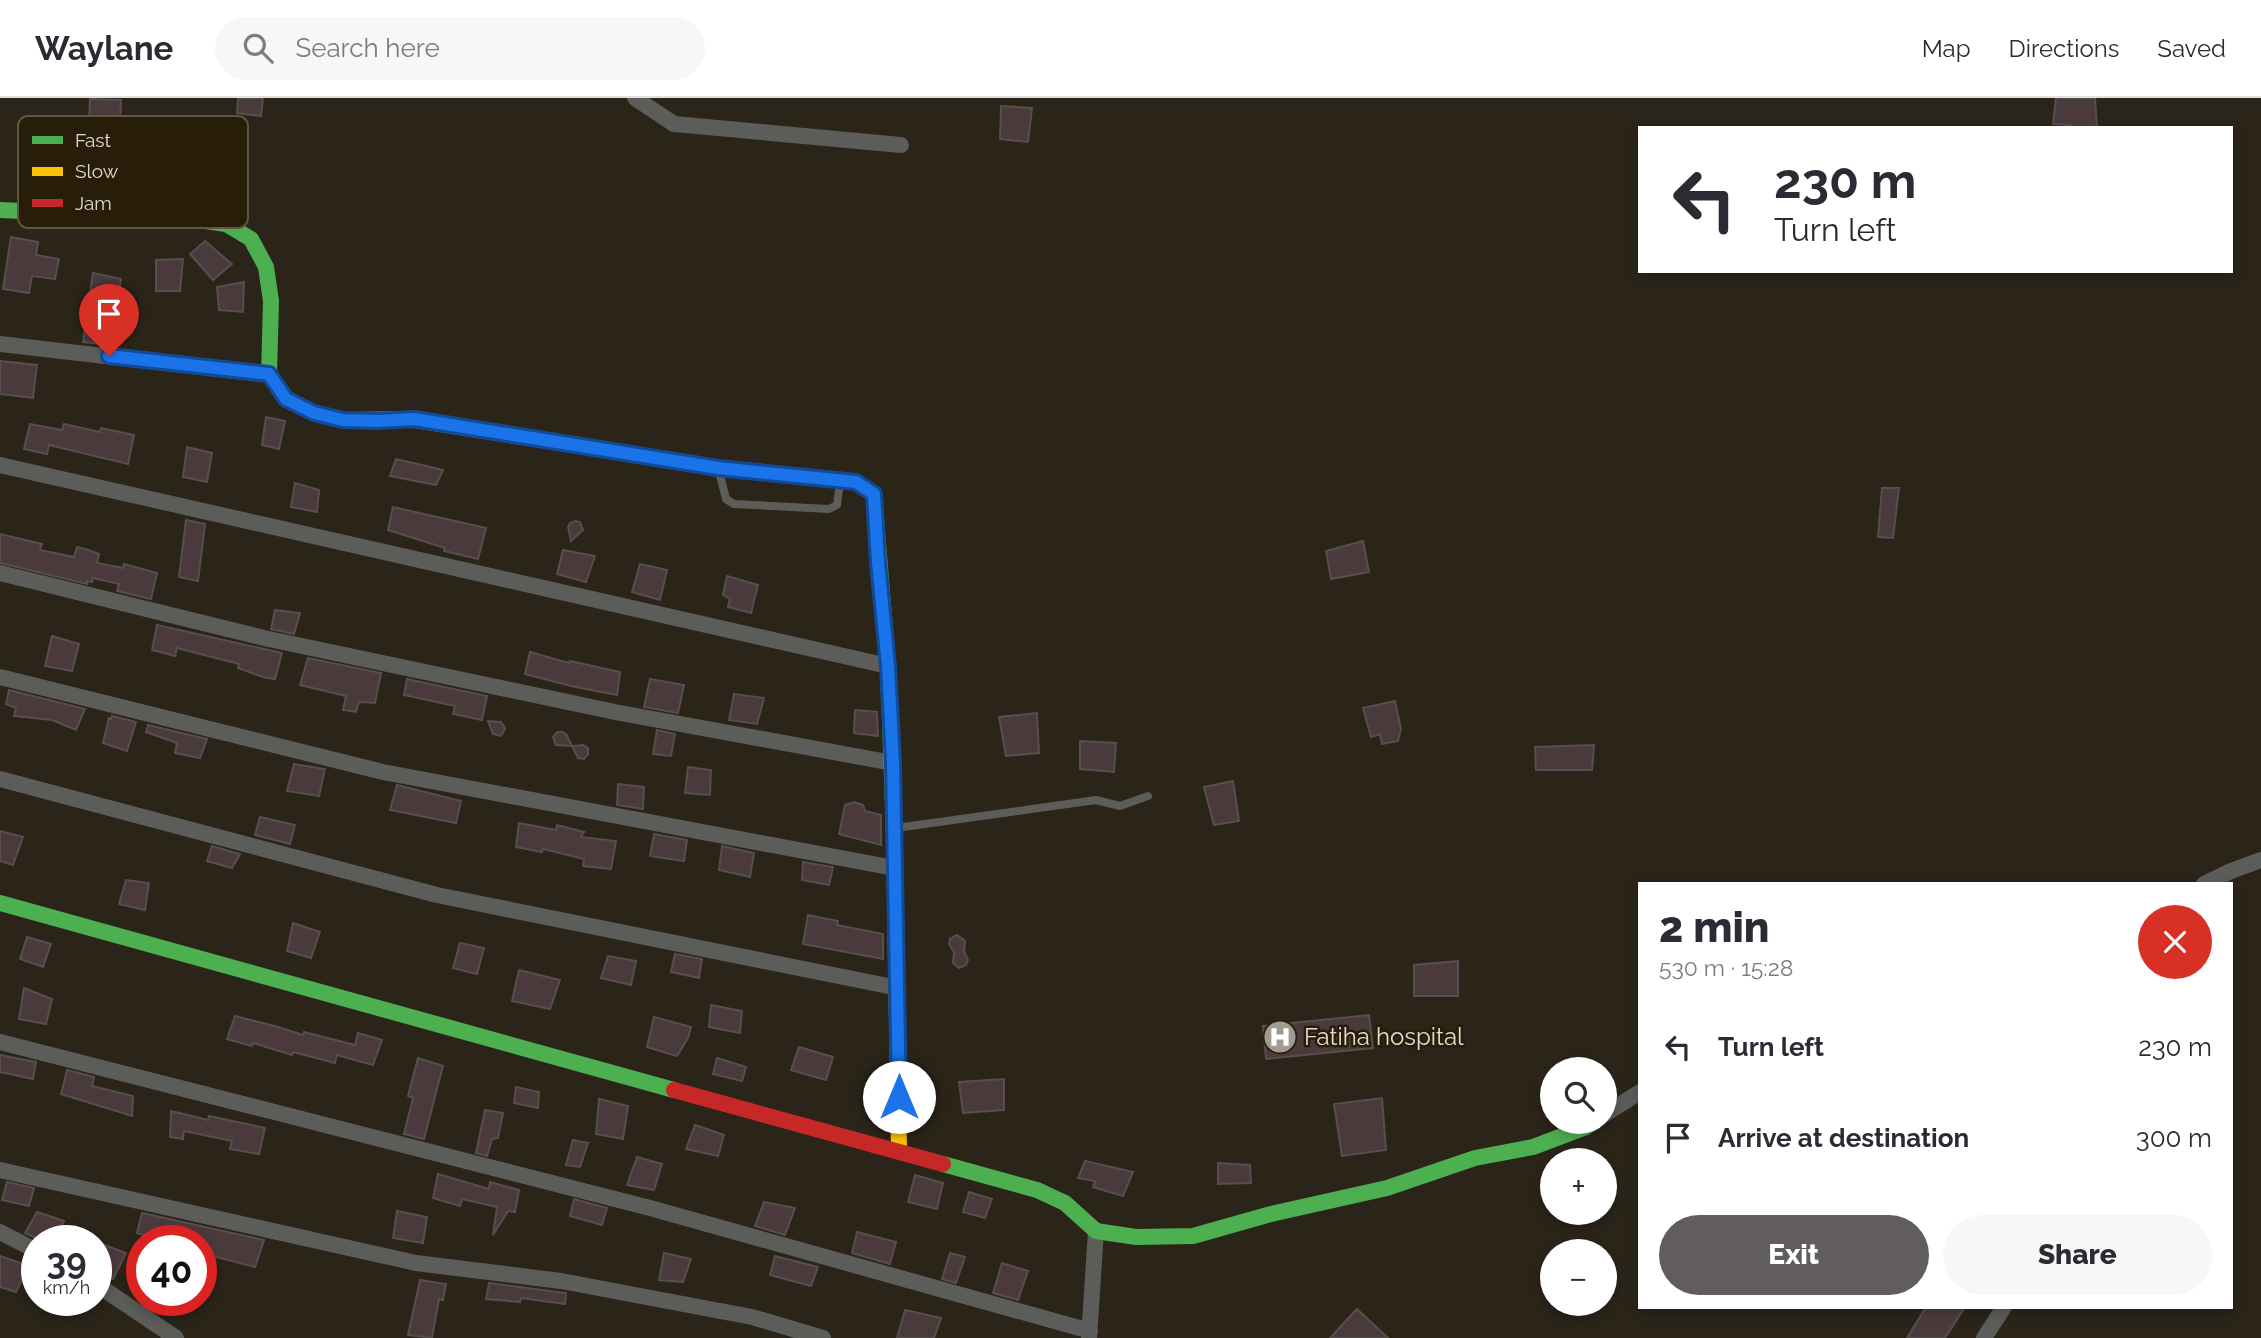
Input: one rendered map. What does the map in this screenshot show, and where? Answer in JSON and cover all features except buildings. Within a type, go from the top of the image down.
[{"type":"street","points":[[635,98],[674,124],[901,145]]},
{"type":"street","points":[[0,210],[18,211]]},
{"type":"street","points":[[233,228],[251,239],[266,267],[269,290],[269,374],[286,399],[314,413],[343,420],[414,419],[718,468],[856,482],[874,494],[893,763],[899,1152]]},
{"type":"street","points":[[0,344],[269,374]]},
{"type":"street","points":[[0,465],[888,666]]},
{"type":"street","points":[[0,573],[264,639],[615,712],[893,763]]},
{"type":"street","points":[[0,677],[383,772],[894,868]]},
{"type":"street","points":[[0,779],[437,895],[898,988]]},
{"type":"street","points":[[2209,882],[2261,860]]},
{"type":"street","points":[[0,903],[1037,1190],[1065,1203],[1096,1231],[1136,1237],[1193,1236],[1271,1214],[1387,1188],[1475,1158],[1533,1147],[1569,1134]]},
{"type":"street","points":[[0,1042],[650,1208],[1089,1335],[1096,1231]]},
{"type":"street","points":[[1617,1106],[1638,1093]]},
{"type":"street","points":[[0,1170],[416,1263],[561,1281],[752,1317],[823,1338]]},
{"type":"street","points":[[0,1233],[21,1243]]},
{"type":"street","points":[[112,1295],[176,1338]]},
{"type":"street","points":[[1984,1338],[2003,1309]]},
{"type":"lane","points":[[718,468],[726,499],[734,504],[829,509],[837,505],[840,480]]},
{"type":"lane","points":[[893,829],[1097,800],[1120,806],[1148,796]]},
{"type":"traffic: fast","points":[[0,210],[18,211]]},
{"type":"traffic: fast","points":[[233,228],[251,239],[266,267],[271,301],[269,375],[286,399],[314,413],[343,420],[409,419]]},
{"type":"traffic: fast","points":[[762,472],[856,482],[874,494],[888,666],[894,833]]},
{"type":"traffic: fast","points":[[0,903],[674,1090]]},
{"type":"traffic: fast","points":[[943,1164],[1037,1190],[1065,1203],[1096,1231],[1136,1237],[1193,1236],[1271,1214],[1387,1188],[1475,1158],[1533,1147],[1567,1134]]},
{"type":"traffic: slow","points":[[409,419],[718,468],[762,472]]},
{"type":"traffic: slow","points":[[894,833],[899,1151]]},
{"type":"traffic: jam","points":[[674,1090],[943,1164]]},
{"type":"place","name":"Fatiha hospital","points":[[1280,1037]]},
{"type":"route","points":[[109,356],[269,374],[286,399],[314,413],[343,420],[414,419],[718,468],[856,482],[874,494],[893,763],[899,1097]]}]
